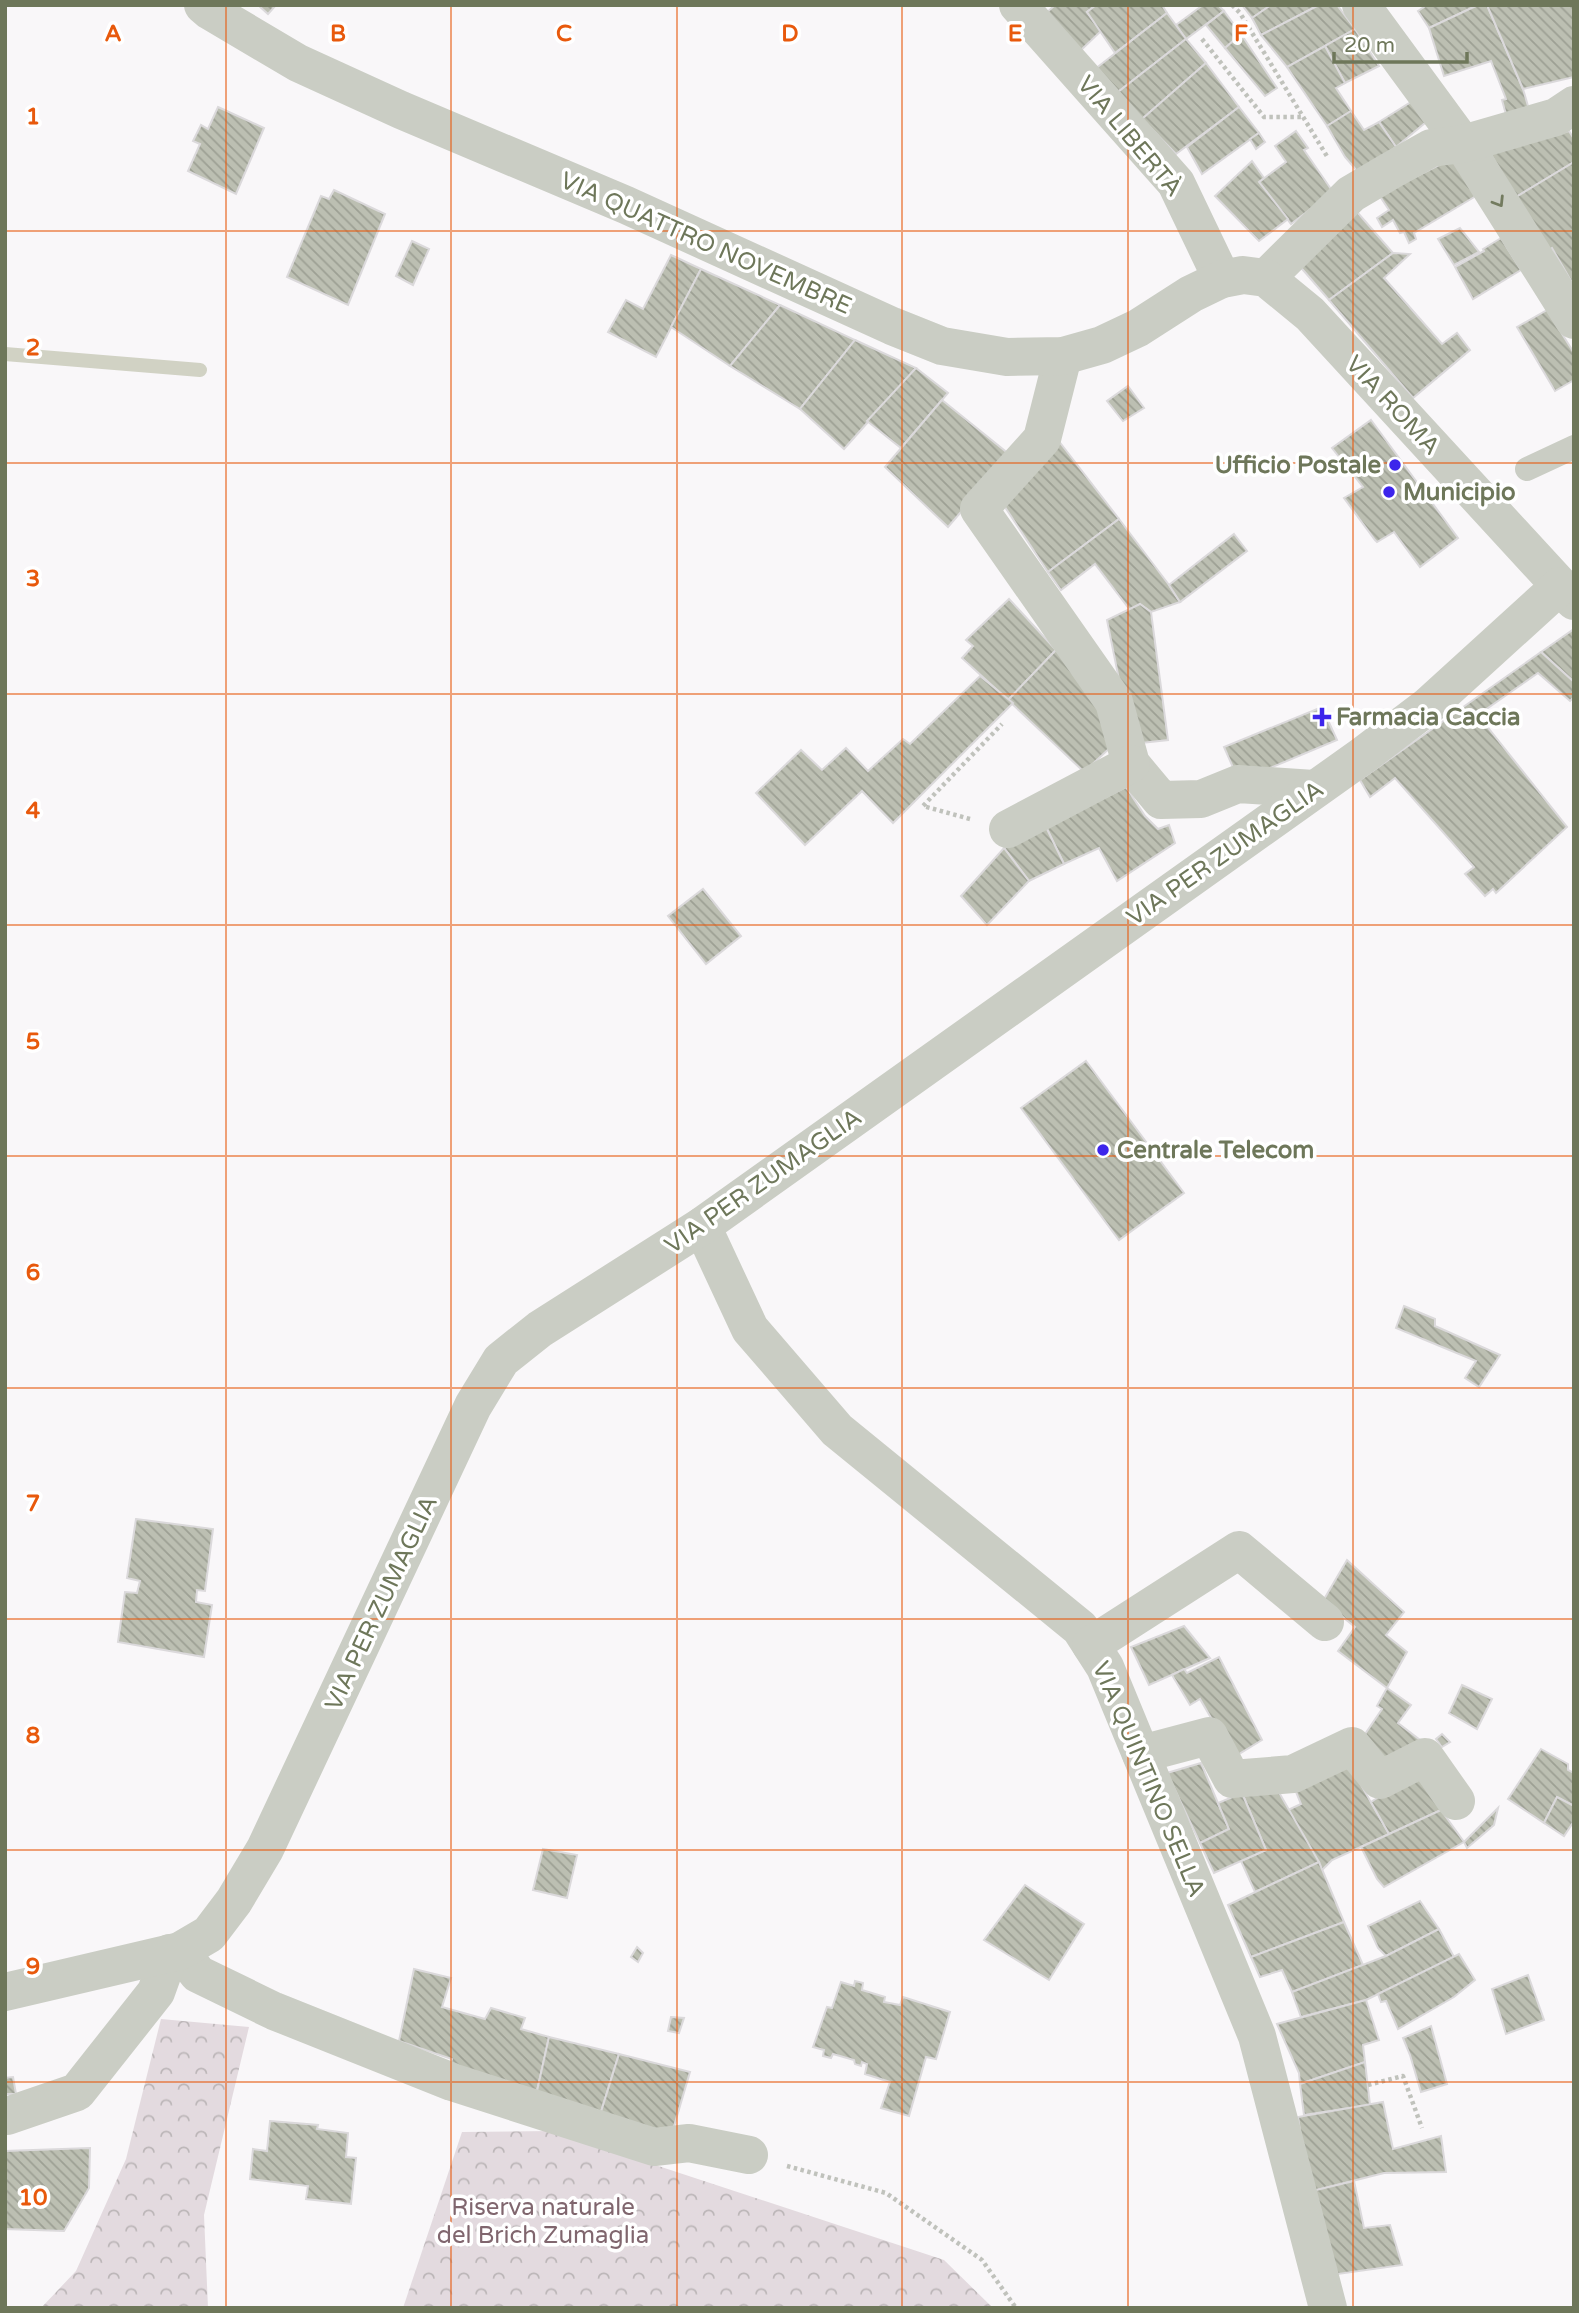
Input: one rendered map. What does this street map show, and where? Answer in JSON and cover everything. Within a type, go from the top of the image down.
[{"type":"street","name":"VIA QUATTRO NOVEMBRE","points":[[203,5],[298,63],[942,346],[1007,357],[1063,356],[1114,340],[1222,279]]},
{"type":"street","name":"VIA LIBERTÀ","points":[[1018,5],[1176,183],[1222,279]]},
{"type":"street","points":[[1361,5],[1463,144],[1574,320]]},
{"type":"street","points":[[1222,279],[1243,275],[1266,278],[1351,194],[1431,148],[1463,144],[1556,117],[1574,105]]},
{"type":"street","name":"VIA ROMA","points":[[1266,278],[1310,314],[1569,587]]},
{"type":"street","points":[[1063,356],[1042,439],[979,509],[1114,702],[1131,764],[1161,800],[1201,799],[1238,784],[1314,789]]},
{"type":"street","name":"VIA PER ZUMAGLIA","points":[[5,1992],[175,1952],[209,1934],[234,1901],[265,1849],[473,1406],[502,1360],[540,1329],[702,1226],[1314,789],[1427,707],[1569,587]]},
{"type":"street","points":[[1008,829],[1131,764]]},
{"type":"street","name":"VIA QUINTINO SELLA","points":[[702,1226],[750,1329],[837,1430],[1080,1628],[1105,1667],[1257,2036],[1328,2308]]},
{"type":"street","points":[[1091,1645],[1239,1550],[1325,1622]]},
{"type":"street","points":[[1141,1754],[1209,1736],[1232,1779],[1293,1774],[1352,1746],[1380,1780],[1425,1757],[1456,1801]]},
{"type":"street","points":[[7,2116],[77,2092],[156,1992],[175,1952],[198,1974],[274,2011],[452,2082],[654,2147],[689,2143],[749,2155]]},
{"type":"lane","points":[[1527,469],[1574,447]]},
{"type":"path","points":[[1202,39],[1264,117],[1303,117],[1240,13],[1232,5]]},
{"type":"path","points":[[1002,724],[923,806],[1008,829]]},
{"type":"path","points":[[1368,2085],[1403,2076],[1422,2128]]},
{"type":"path","points":[[749,2155],[886,2193],[982,2260],[1016,2308]]},
{"type":"green space","points":[[161,2019],[249,2027],[204,2215],[208,2308],[41,2308],[76,2271],[126,2159]]},
{"type":"green space","name":"Riserva naturale del Brich Zumaglia","points":[[552,2131],[944,2260],[993,2308],[403,2308],[462,2132]]},
{"type":"building","points":[[258,5],[276,5],[268,14]]},
{"type":"building","points":[[1055,5],[1096,5],[1087,12],[1101,31],[1079,52],[1044,15]]},
{"type":"building","points":[[1096,5],[1162,5],[1167,13],[1115,53],[1087,12]]},
{"type":"building","points":[[1203,5],[1218,5],[1224,11],[1186,39],[1176,25]]},
{"type":"building","points":[[1242,5],[1271,5],[1252,18]]},
{"type":"building","points":[[1271,5],[1319,5],[1261,35],[1252,18]]},
{"type":"building","points":[[1319,5],[1337,5],[1355,29],[1287,67],[1261,35]]},
{"type":"building","points":[[1427,5],[1478,5],[1429,28],[1418,11]]},
{"type":"building","points":[[1478,5],[1487,5],[1523,89],[1530,113],[1507,118],[1502,100],[1506,99],[1491,61],[1444,76],[1429,28]]},
{"type":"building","points":[[1487,5],[1574,5],[1574,77],[1523,89]]},
{"type":"building","points":[[1224,11],[1241,34],[1225,48],[1206,25]]},
{"type":"building","points":[[1167,13],[1186,39],[1118,92],[1095,69]]},
{"type":"building","points":[[1355,29],[1379,66],[1345,83],[1325,46]]},
{"type":"building","points":[[1241,34],[1277,88],[1265,96],[1225,48]]},
{"type":"building","points":[[1186,39],[1206,63],[1142,119],[1118,92]]},
{"type":"building","points":[[1325,46],[1345,83],[1336,88],[1351,111],[1327,126],[1287,67]]},
{"type":"building","points":[[1206,63],[1239,107],[1176,154],[1142,119]]},
{"type":"building","points":[[1419,97],[1431,118],[1396,147],[1379,122]]},
{"type":"building","points":[[218,107],[264,128],[236,194],[188,171],[200,144],[193,141],[201,125],[208,129]]},
{"type":"building","points":[[1239,107],[1259,133],[1202,174],[1187,147]]},
{"type":"building","points":[[1351,111],[1364,130],[1379,122],[1396,147],[1358,172],[1345,157],[1327,126]]},
{"type":"building","points":[[1296,131],[1308,148],[1304,150],[1333,192],[1291,224],[1259,182],[1286,162],[1275,146]]},
{"type":"building","points":[[1569,131],[1574,139],[1574,162],[1516,197],[1490,153]]},
{"type":"building","points":[[1259,133],[1265,142],[1256,149],[1250,139]]},
{"type":"building","points":[[1455,157],[1476,196],[1414,233],[1416,239],[1409,243],[1404,232],[1400,233],[1393,220],[1382,227],[1377,218],[1389,210],[1379,195]]},
{"type":"building","points":[[1252,161],[1264,178],[1259,182],[1288,219],[1259,241],[1215,196]]},
{"type":"building","points":[[1574,162],[1574,286],[1552,248],[1548,250],[1516,197]]},
{"type":"building","points":[[334,190],[385,214],[348,305],[287,277],[321,196],[329,199]]},
{"type":"building","points":[[1357,212],[1393,253],[1329,300],[1297,263]]},
{"type":"building","points":[[1460,228],[1479,252],[1454,265],[1438,239]]},
{"type":"building","points":[[1501,238],[1521,270],[1473,299],[1455,267]]},
{"type":"building","points":[[412,241],[429,249],[413,285],[396,276]]},
{"type":"building","points":[[1393,253],[1410,254],[1384,278],[1442,344],[1457,333],[1470,350],[1413,398],[1329,300]]},
{"type":"building","points":[[671,255],[701,269],[656,357],[608,332],[626,300],[643,309]]},
{"type":"building","points":[[701,269],[780,305],[730,366],[671,327]]},
{"type":"building","points":[[780,305],[855,340],[800,409],[730,366]]},
{"type":"building","points":[[1547,310],[1574,353],[1574,380],[1555,391],[1517,327]]},
{"type":"building","points":[[855,340],[916,368],[844,449],[800,409]]},
{"type":"building","points":[[916,368],[948,393],[901,448],[867,421]]},
{"type":"building","points":[[1128,386],[1144,408],[1123,421],[1107,401]]},
{"type":"building","points":[[942,400],[1010,455],[948,527],[885,467]]},
{"type":"building","name":"Municipio","points":[[1371,420],[1458,538],[1420,567],[1394,532],[1377,542],[1344,498],[1363,487],[1332,448]]},
{"type":"building","points":[[1058,440],[1119,519],[1048,572],[997,495]]},
{"type":"building","points":[[1119,519],[1180,602],[1151,612],[1140,604],[1130,610],[1095,564],[1061,590],[1048,572]]},
{"type":"building","points":[[1234,534],[1247,551],[1180,602],[1169,585]]},
{"type":"building","points":[[1009,599],[1056,650],[1008,700],[962,658],[973,646],[966,640]]},
{"type":"building","points":[[1140,604],[1151,612],[1168,740],[1132,744],[1107,620]]},
{"type":"building","points":[[1574,629],[1574,682],[1541,652]]},
{"type":"building","points":[[1056,650],[1091,687],[1113,745],[1084,772],[1008,700]]},
{"type":"building","points":[[1541,652],[1574,682],[1574,697],[1570,701],[1538,673],[1478,715],[1567,827],[1496,893],[1493,889],[1485,896],[1465,874],[1474,867],[1395,778],[1370,797],[1360,780]]},
{"type":"building","points":[[980,676],[1013,703],[893,823],[862,791],[805,845],[756,793],[801,750],[822,770],[846,748],[868,771],[903,739],[910,744]]},
{"type":"building","points":[[1322,707],[1337,740],[1239,781],[1224,747]]},
{"type":"building","points":[[1126,787],[1145,816],[1158,829],[1169,825],[1175,843],[1117,881],[1099,848],[1064,864],[1046,827]]},
{"type":"building","points":[[1046,827],[1064,864],[1029,881],[1004,848]]},
{"type":"building","points":[[1004,848],[1029,881],[987,925],[961,896]]},
{"type":"building","points":[[703,889],[741,936],[706,964],[668,916]]},
{"type":"building","name":"Centrale Telecom","points":[[1086,1061],[1184,1193],[1119,1240],[1021,1108]]},
{"type":"building","points":[[1404,1306],[1435,1319],[1435,1326],[1500,1355],[1479,1387],[1465,1378],[1476,1361],[1396,1328]]},
{"type":"building","points":[[136,1519],[213,1529],[205,1591],[197,1590],[196,1602],[212,1605],[204,1657],[118,1642],[125,1592],[137,1593],[140,1581],[127,1578]]},
{"type":"building","points":[[1347,1560],[1404,1612],[1386,1635],[1407,1652],[1387,1688],[1338,1651],[1355,1627],[1323,1601]]},
{"type":"building","points":[[1184,1626],[1210,1658],[1149,1685],[1131,1647]]},
{"type":"building","points":[[1219,1657],[1262,1740],[1234,1757],[1200,1699],[1190,1705],[1172,1675],[1184,1669],[1187,1673]]},
{"type":"building","points":[[1462,1685],[1492,1699],[1477,1729],[1449,1713]]},
{"type":"building","points":[[1387,1688],[1411,1705],[1398,1723],[1420,1740],[1397,1768],[1361,1740],[1382,1709],[1377,1706]]},
{"type":"building","points":[[1442,1734],[1450,1742],[1442,1747],[1436,1739]]},
{"type":"building","points":[[1541,1749],[1568,1764],[1568,1770],[1574,1773],[1574,1806],[1557,1797],[1544,1823],[1508,1799]]},
{"type":"building","points":[[1348,1762],[1389,1834],[1332,1860],[1322,1870],[1288,1810],[1301,1804],[1294,1787]]},
{"type":"building","points":[[1201,1763],[1229,1829],[1200,1843],[1167,1773]]},
{"type":"building","points":[[1415,1773],[1441,1810],[1389,1834],[1371,1802]]},
{"type":"building","points":[[1273,1782],[1319,1862],[1255,1892],[1241,1861],[1266,1850],[1242,1793]]},
{"type":"building","points":[[1242,1793],[1266,1850],[1214,1873],[1200,1843],[1229,1829],[1218,1803]]},
{"type":"building","points":[[1557,1797],[1574,1806],[1574,1821],[1564,1836],[1544,1823]]},
{"type":"building","points":[[1498,1808],[1494,1825],[1467,1848],[1464,1842]]},
{"type":"building","points":[[1441,1810],[1464,1842],[1384,1887],[1361,1847]]},
{"type":"building","points":[[543,1849],[577,1855],[567,1898],[533,1890]]},
{"type":"building","points":[[1319,1862],[1344,1922],[1251,1957],[1228,1905]]},
{"type":"building","points":[[1025,1885],[1084,1924],[1049,1980],[984,1940]]},
{"type":"building","points":[[1420,1901],[1439,1929],[1386,1956],[1378,1948],[1368,1926]]},
{"type":"building","points":[[1344,1922],[1363,1965],[1292,1992],[1282,1970],[1260,1977],[1251,1957]]},
{"type":"building","points":[[1439,1929],[1454,1957],[1366,2000],[1301,2017],[1292,1992],[1386,1956]]},
{"type":"building","points":[[637,1947],[643,1953],[638,1962],[631,1957]]},
{"type":"building","points":[[1459,1954],[1475,1980],[1454,1997],[1398,2029],[1386,2001],[1381,2002],[1378,1994]]},
{"type":"building","points":[[414,1969],[451,1978],[442,2007],[485,2019],[491,2008],[525,2018],[521,2029],[549,2037],[535,2100],[447,2072],[452,2059],[399,2041]]},
{"type":"building","points":[[1528,1975],[1544,2020],[1506,2034],[1492,1989]]},
{"type":"building","points":[[855,1981],[863,1983],[862,1990],[885,1997],[884,2002],[900,2005],[903,1997],[950,2012],[936,2059],[926,2057],[909,2116],[881,2108],[890,2082],[865,2074],[867,2064],[862,2062],[861,2066],[855,2064],[854,2060],[833,2054],[831,2058],[823,2056],[824,2050],[813,2047],[827,2007],[832,2008],[841,1982],[854,1986]]},
{"type":"building","points":[[1366,2000],[1379,2040],[1363,2045],[1365,2062],[1300,2084],[1299,2073],[1277,2024]]},
{"type":"building","points":[[671,2017],[684,2018],[679,2033],[668,2031]]},
{"type":"building","points":[[1431,2026],[1447,2084],[1421,2092],[1403,2038]]},
{"type":"building","points":[[549,2037],[619,2054],[600,2115],[535,2100]]},
{"type":"building","points":[[619,2054],[690,2072],[672,2133],[600,2115]]},
{"type":"building","points":[[1365,2062],[1370,2105],[1304,2115],[1300,2084]]},
{"type":"building","points":[[13,2077],[16,2094],[5,2094],[5,2078]]},
{"type":"building","points":[[1383,2102],[1393,2149],[1441,2136],[1446,2172],[1384,2173],[1309,2192],[1298,2117]]},
{"type":"building","points":[[270,2121],[318,2125],[317,2129],[348,2133],[346,2157],[356,2158],[351,2204],[306,2199],[308,2186],[250,2179],[253,2149],[267,2151]]},
{"type":"building","points":[[90,2148],[89,2188],[64,2231],[5,2229],[5,2151]]},
{"type":"building","points":[[1354,2181],[1364,2228],[1390,2225],[1402,2265],[1331,2275],[1312,2191]]},
{"type":"waterway","points":[[5,354],[200,370]]},
{"type":"place","name":"Ufficio Postale","points":[[1395,465]]},
{"type":"place","name":"Municipio","points":[[1389,492]]},
{"type":"place","name":"Farmacia Caccia","points":[[1322,717]]},
{"type":"place","name":"Centrale Telecom","points":[[1103,1150]]}]
